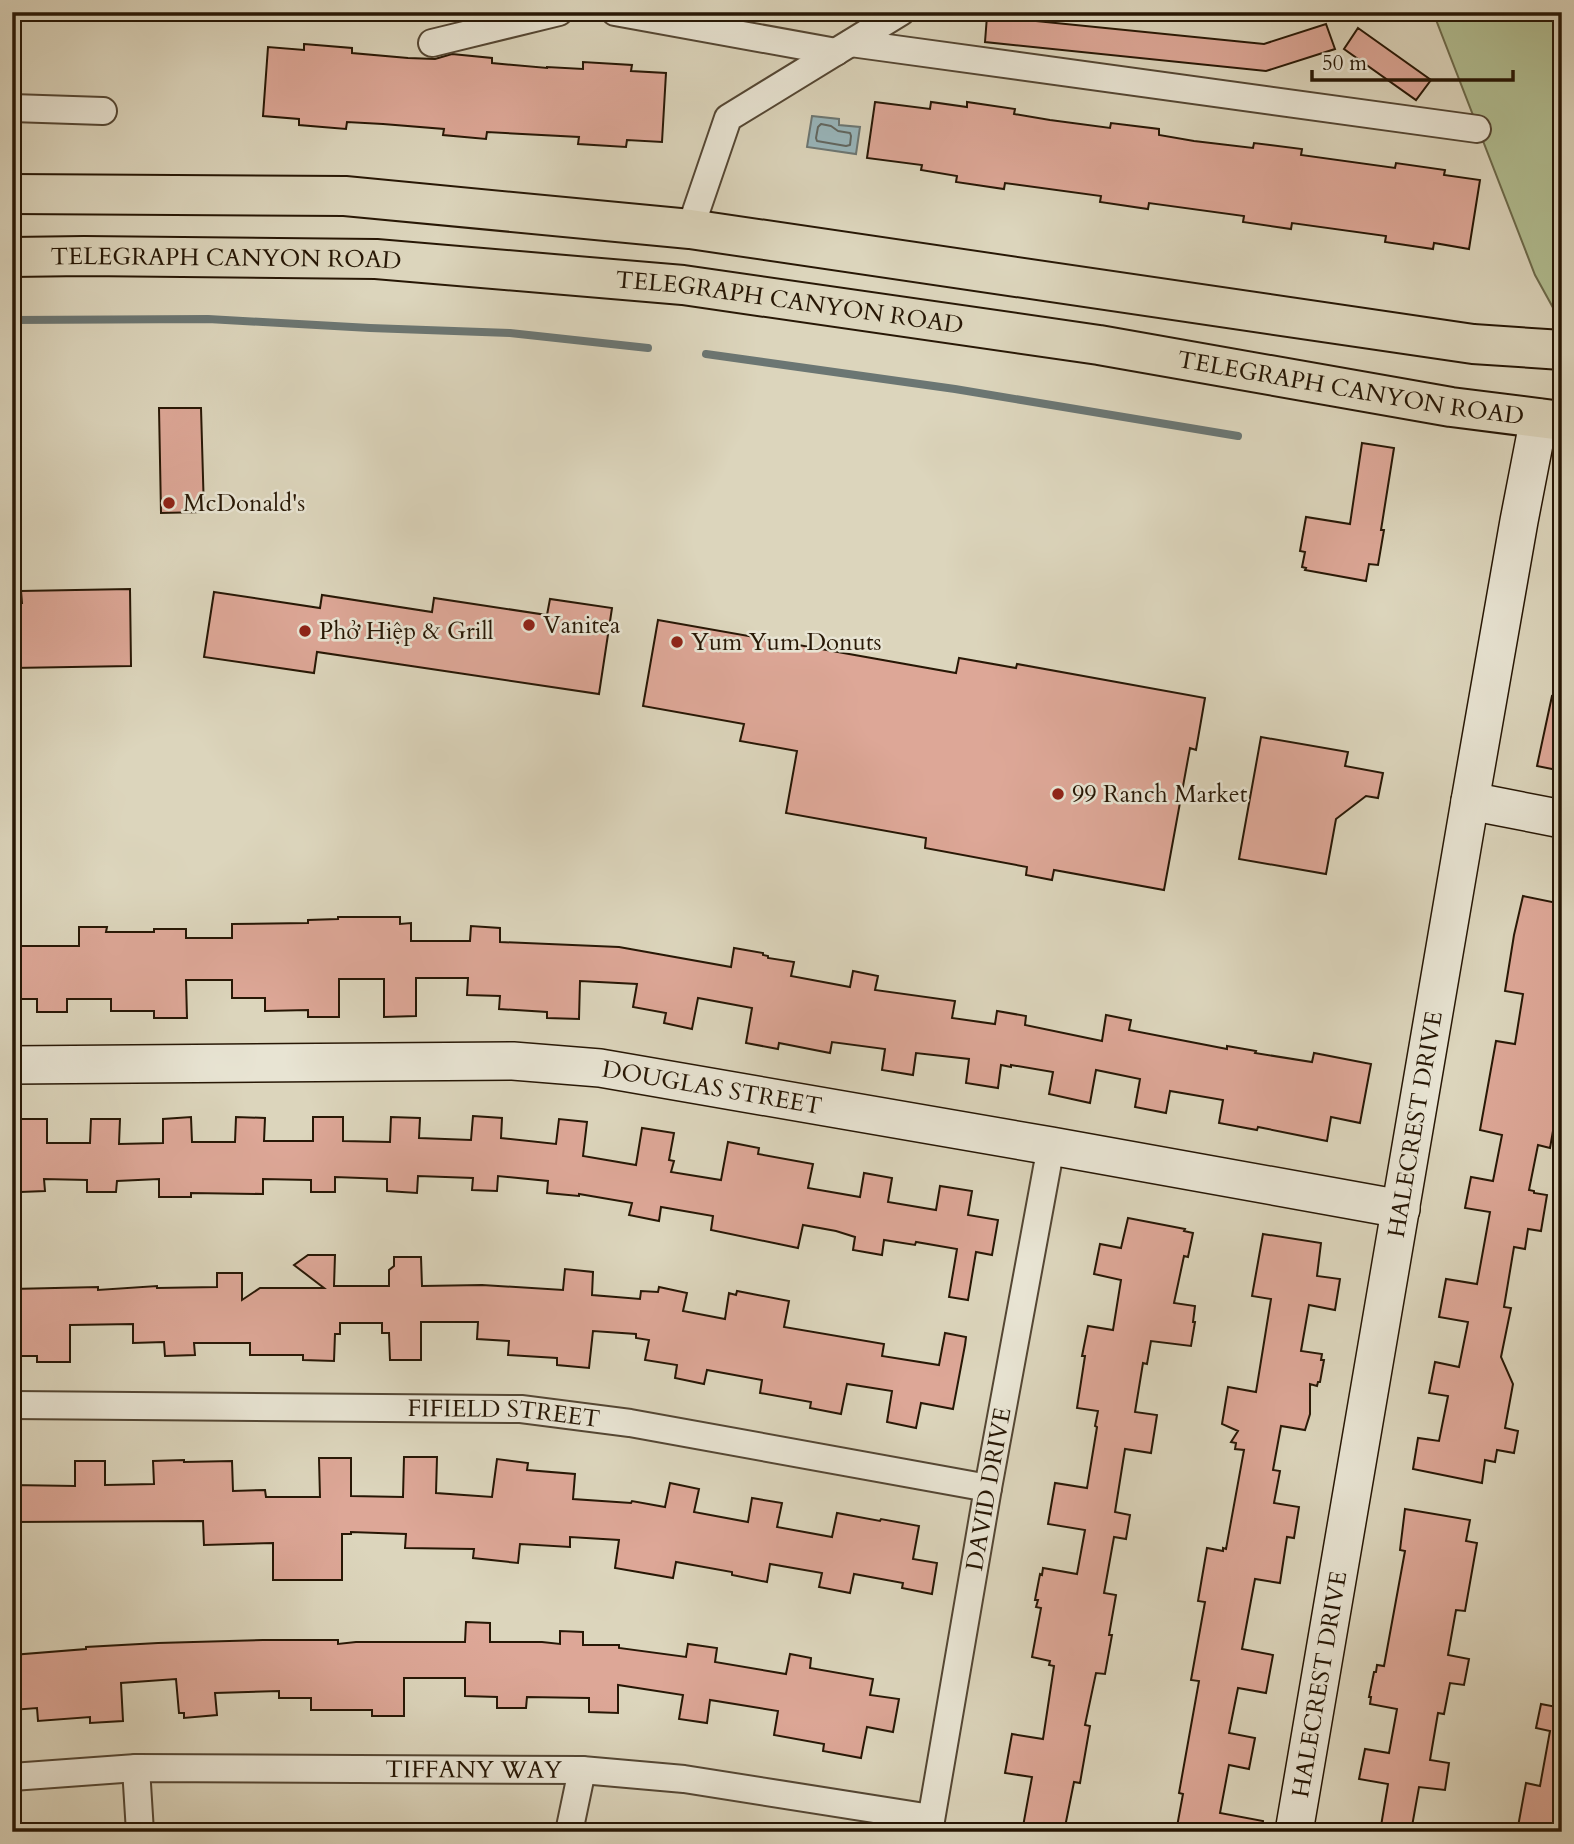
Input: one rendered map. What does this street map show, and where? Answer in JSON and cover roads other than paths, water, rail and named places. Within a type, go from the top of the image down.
[{"type":"main road","points":[[12,194],[345,196],[690,229],[1473,344],[1562,351]]},
{"type":"main road","name":"TELEGRAPH CANYON ROAD","points":[[12,257],[376,259],[683,285],[1099,345],[1451,407],[1554,409]]},
{"type":"street","points":[[432,43],[559,12]]},
{"type":"street","points":[[615,12],[844,47],[1477,129]]},
{"type":"street","points":[[690,229],[728,118],[901,12]]},
{"type":"street","points":[[12,108],[103,111]]},
{"type":"street","name":"HALECREST DRIVE","points":[[1294,1832],[1519,521],[1554,409]]},
{"type":"street","points":[[1470,801],[1562,819]]},
{"type":"street","name":"DOUGLAS STREET","points":[[12,1065],[524,1062],[600,1068],[1401,1209]]},
{"type":"street","name":"DAVID DRIVE","points":[[930,1825],[1051,1146]]},
{"type":"street","name":"FIFIELD STREET","points":[[12,1405],[521,1409],[630,1423],[989,1488]]},
{"type":"street","points":[[136,1768],[140,1832]]},
{"type":"street","name":"TIFFANY WAY","points":[[12,1777],[136,1768],[582,1770],[684,1779],[930,1825]]},
{"type":"street","points":[[569,1832],[582,1770]]},
{"type":"water","points":[[812,116],[839,119],[839,125],[860,127],[856,154],[807,147]]},
{"type":"waterway","points":[[12,320],[208,319],[510,333],[648,348]]},
{"type":"waterway","points":[[706,354],[955,389],[1238,436]]},
{"type":"place","name":"McDonald's","points":[[169,503]]},
{"type":"place","name":"Vanitea","points":[[529,625]]},
{"type":"place","name":"Phở Hiệp & Grill","points":[[305,631]]},
{"type":"place","name":"Yum Yum Donuts","points":[[677,642]]},
{"type":"place","name":"99 Ranch Market","points":[[1058,794]]}]
